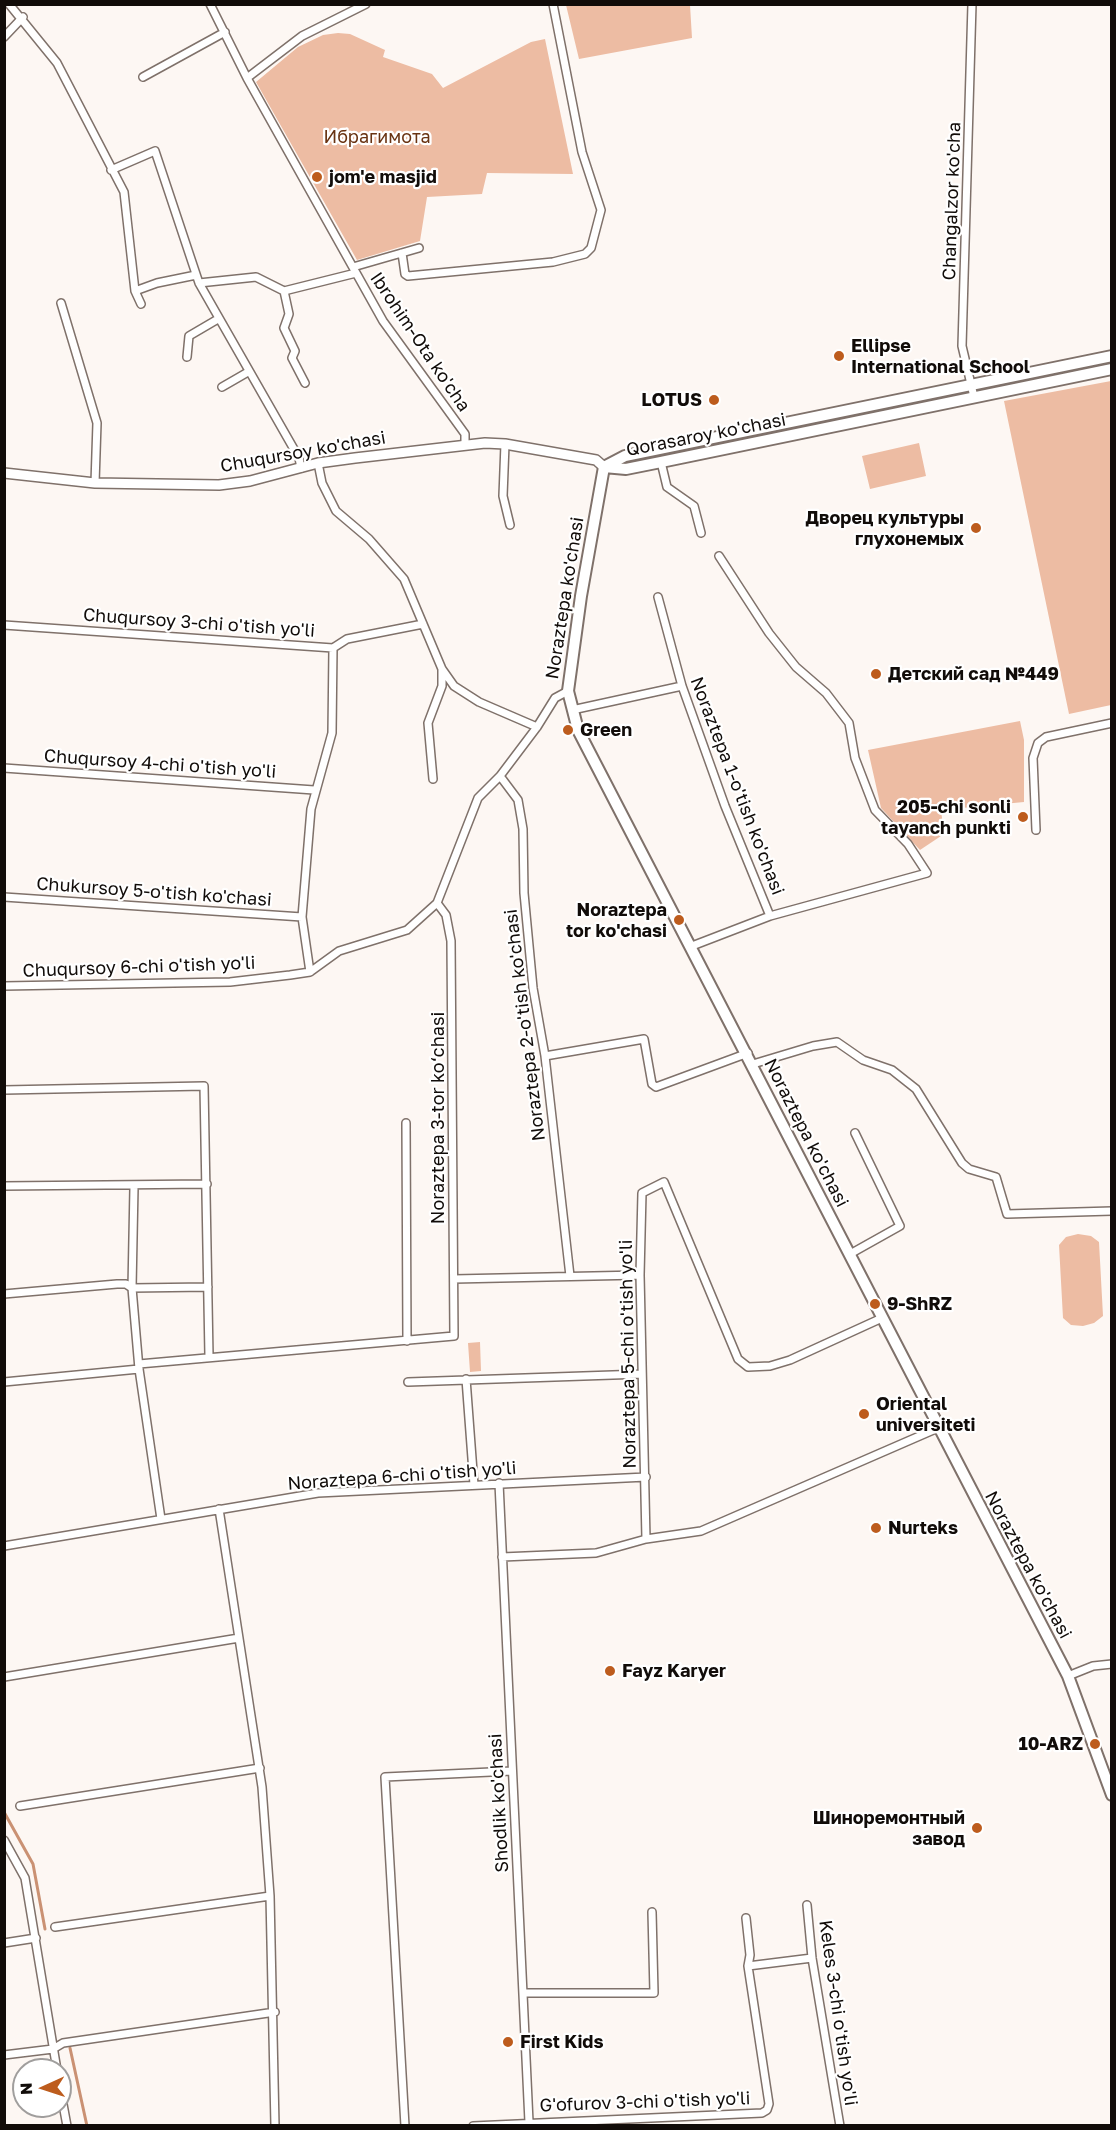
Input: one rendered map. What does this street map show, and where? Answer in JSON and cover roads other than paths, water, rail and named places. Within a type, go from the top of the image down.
[{"type":"main road","name":"Qorasaroy ko'chasi","points":[[604,467],[625,456],[1112,356]]},
{"type":"main road","name":"Qorasaroy ko'chasi","points":[[604,467],[626,469],[1112,369]]},
{"type":"main road","name":"Noraztepa ko'chasi","points":[[604,467],[580,596],[568,691],[586,750],[748,1053],[938,1428],[1068,1676],[1112,1795]]},
{"type":"street","points":[[9,4],[23,17],[57,63],[124,192],[135,291],[141,304]]},
{"type":"street","name":"Ibrohim-Ota ko'cha","points":[[210,4],[247,78],[383,321],[465,434],[465,444]]},
{"type":"street","points":[[247,78],[302,36],[366,4]]},
{"type":"street","points":[[402,253],[405,274],[408,276],[553,262],[585,254],[591,248],[601,210],[582,152],[553,4]]},
{"type":"street","name":"Changalzor ko'cha","points":[[972,4],[962,346],[974,397]]},
{"type":"street","points":[[4,37],[23,17]]},
{"type":"street","points":[[143,77],[225,32]]},
{"type":"street","points":[[111,170],[155,151],[199,283],[298,458],[301,468]]},
{"type":"street","points":[[199,283],[256,277],[284,291],[419,248]]},
{"type":"street","points":[[135,291],[157,283],[196,274]]},
{"type":"street","points":[[284,291],[289,314],[284,328],[295,351],[292,358],[305,383]]},
{"type":"street","points":[[61,303],[97,423],[96,483]]},
{"type":"street","points":[[187,357],[189,336],[218,319]]},
{"type":"street","points":[[222,387],[248,372]]},
{"type":"street","name":"Chuqursoy ko'chasi","points":[[4,473],[96,483],[219,485],[250,482],[318,464],[465,444],[506,444],[596,460],[604,467]]},
{"type":"street","points":[[506,444],[503,496],[510,525]]},
{"type":"street","points":[[661,462],[667,487],[694,506],[701,533]]},
{"type":"street","points":[[318,464],[322,483],[336,511],[369,539],[404,579],[442,669],[454,686],[471,697],[537,727]]},
{"type":"street","points":[[692,946],[770,916],[927,873],[908,844],[875,810],[855,758],[849,723],[826,693],[796,667],[769,633],[719,556]]},
{"type":"street","name":"Noraztepa 1-o'tish ko'chasi","points":[[658,597],[682,686],[724,806],[770,916]]},
{"type":"street","name":"Chuqursoy 3-chi o'tish yo'li","points":[[4,625],[333,648],[340,641],[423,624]]},
{"type":"street","points":[[333,648],[332,733],[314,790],[302,917],[310,972],[339,951],[407,930],[437,903],[478,798],[500,776],[537,727],[555,698],[568,691]]},
{"type":"street","points":[[433,779],[428,723],[442,686],[442,669]]},
{"type":"street","points":[[572,710],[682,686]]},
{"type":"street","points":[[1036,830],[1033,758],[1036,746],[1046,737],[1112,723]]},
{"type":"street","name":"Chuqursoy 4-chi o'tish yo'li","points":[[4,768],[314,790]]},
{"type":"street","name":"Noraztepa 2-o'tish ko'chasi","points":[[500,776],[518,800],[523,829],[524,900],[533,988],[545,1056],[570,1276]]},
{"type":"street","name":"Chukursoy 5-o'tish ko'chasi","points":[[4,897],[302,917]]},
{"type":"street","name":"Noraztepa 3-tor ko‘chasi","points":[[407,1341],[454,1336],[452,941],[446,915],[437,903]]},
{"type":"street","name":"Chuqursoy 6-chi o'tish yo'li","points":[[4,986],[230,982],[310,972]]},
{"type":"street","points":[[545,1056],[644,1039],[652,1084],[656,1087],[748,1053]]},
{"type":"street","points":[[753,1064],[813,1046],[837,1042],[863,1060],[892,1070],[916,1089],[962,1162],[969,1169],[994,1174],[1007,1214],[1112,1211]]},
{"type":"street","points":[[4,1090],[204,1086],[209,1356]]},
{"type":"street","points":[[4,1382],[139,1367],[209,1356],[407,1341],[406,1122]]},
{"type":"street","points":[[850,1254],[900,1226],[855,1133]]},
{"type":"street","name":"Noraztepa 5-chi o'tish yo'li","points":[[646,1539],[640,1275],[641,1196],[664,1182],[738,1359],[748,1367],[770,1366],[790,1360],[882,1318]]},
{"type":"street","points":[[4,1186],[207,1184]]},
{"type":"street","points":[[134,1186],[132,1288],[139,1367],[161,1519]]},
{"type":"street","points":[[454,1279],[640,1275]]},
{"type":"street","points":[[4,1294],[117,1284],[132,1288],[208,1287]]},
{"type":"street","points":[[408,1382],[642,1374]]},
{"type":"street","points":[[466,1379],[474,1485]]},
{"type":"street","points":[[502,1557],[596,1553],[646,1539],[701,1531],[938,1428]]},
{"type":"street","name":"Noraztepa 6-chi o'tish yo'li","points":[[4,1546],[318,1493],[646,1477]]},
{"type":"street","name":"Shodlik ko'chasi","points":[[499,1483],[529,2122]]},
{"type":"street","points":[[219,1509],[260,1768],[270,1896],[275,2012],[275,2126]]},
{"type":"street","points":[[4,1677],[239,1638]]},
{"type":"street","points":[[1068,1676],[1093,1666],[1112,1664]]},
{"type":"street","points":[[20,1806],[260,1768]]},
{"type":"street","points":[[405,2126],[385,1777],[512,1771]]},
{"type":"street","points":[[4,1840],[24,1878],[55,2058]]},
{"type":"street","points":[[56,1927],[270,1896]]},
{"type":"street","name":"Keles 3-chi o'tish yo'li","points":[[807,1905],[812,1958],[840,2126]]},
{"type":"street","points":[[524,1993],[654,1993],[652,1912]]},
{"type":"street","name":"G'ofurov 3-chi o'tish yo'li","points":[[474,2126],[762,2113],[767,2110],[769,2104],[748,1966],[750,1955],[746,1918]]},
{"type":"street","points":[[4,1943],[36,1938]]},
{"type":"street","points":[[748,1966],[812,1958]]},
{"type":"street","points":[[4,2055],[53,2049],[63,2043],[275,2012]]},
{"type":"waterway","points":[[4,1812],[33,1864],[45,1929]]},
{"type":"waterway","points":[[70,2048],[87,2126]]},
{"type":"place","name":"jom'e masjid","points":[[317,177]]},
{"type":"place","name":"Ellipse International School","points":[[839,356]]},
{"type":"place","name":"LOTUS","points":[[714,400]]},
{"type":"place","name":"Дворец культуры глухонемых","points":[[976,528]]},
{"type":"place","name":"Детский сад №449","points":[[876,674]]},
{"type":"place","name":"Green","points":[[568,730]]},
{"type":"place","name":"205-chi sonli tayanch punkti","points":[[1023,817]]},
{"type":"place","name":"Noraztepa tor ko'chasi","points":[[679,920]]},
{"type":"place","name":"9-ShRZ","points":[[875,1304]]},
{"type":"place","name":"Oriental universiteti","points":[[864,1414]]},
{"type":"place","name":"Nurteks","points":[[876,1528]]},
{"type":"place","name":"Fayz Karyer","points":[[610,1671]]},
{"type":"place","name":"10-ARZ","points":[[1095,1744]]},
{"type":"place","name":"Шиноремонтный завод","points":[[977,1828]]},
{"type":"place","name":"First Kids","points":[[508,2042]]},
{"type":"park label","name":"Ибрагимота","points":[[377,137]]}]
